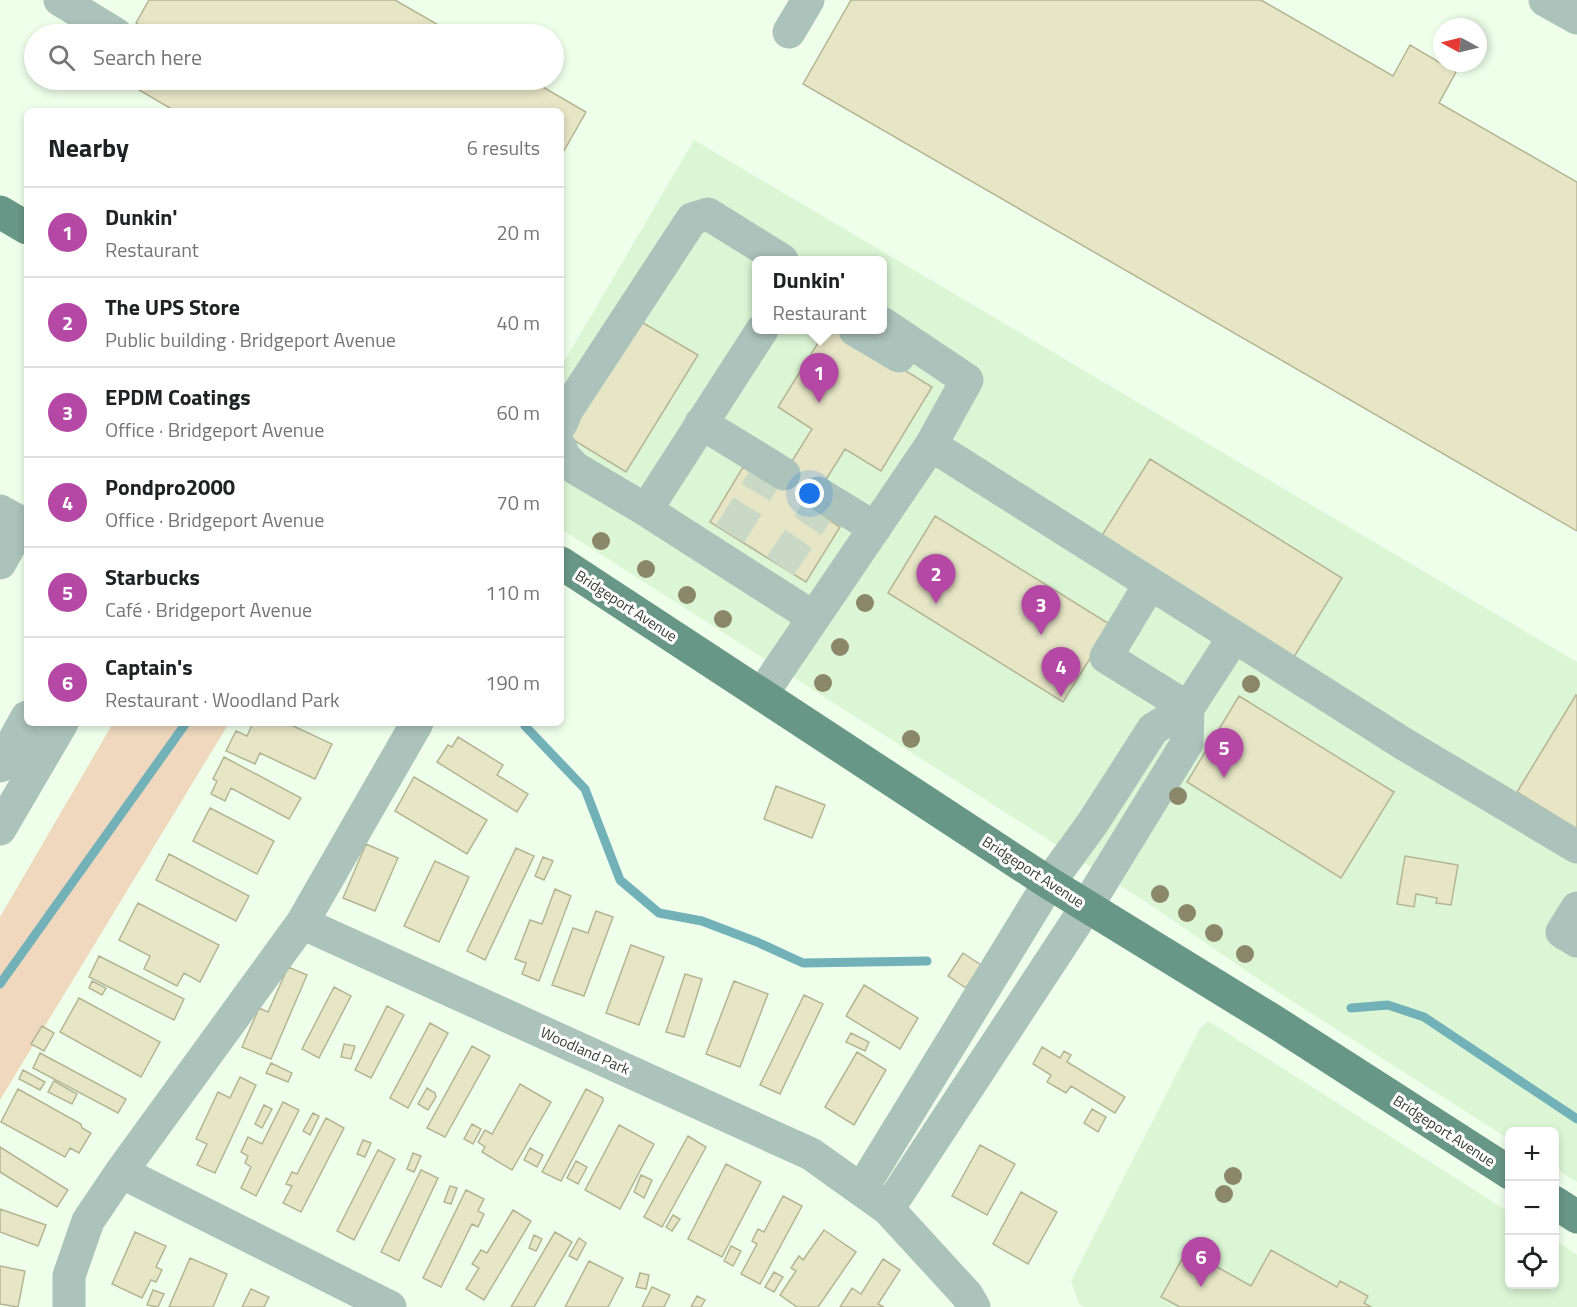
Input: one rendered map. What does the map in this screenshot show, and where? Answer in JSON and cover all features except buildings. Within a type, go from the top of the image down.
[{"type":"main road","points":[[0,212],[24,226]]},
{"type":"main road","name":"Bridgeport Avenue","points":[[564,565],[1049,883],[1272,1020],[1505,1170]]},
{"type":"main road","points":[[1559,1205],[1577,1217]]},
{"type":"street","points":[[60,0],[100,24]]},
{"type":"street","points":[[789,32],[808,0]]},
{"type":"street","points":[[1545,0],[1577,18]]},
{"type":"street","points":[[564,417],[692,219],[708,214],[774,256]]},
{"type":"street","points":[[762,694],[931,445],[967,380],[887,326]]},
{"type":"street","points":[[646,510],[759,334]]},
{"type":"street","points":[[862,334],[920,370],[940,390],[922,424],[889,474],[883,516]]},
{"type":"street","points":[[701,423],[773,473]]},
{"type":"street","points":[[931,445],[1404,744],[1577,847]]},
{"type":"street","points":[[564,456],[575,468],[646,510],[723,544],[774,577],[813,618]]},
{"type":"street","points":[[820,501],[883,516]]},
{"type":"street","points":[[0,511],[22,523],[0,563]]},
{"type":"street","points":[[1150,584],[1106,657],[1188,708]]},
{"type":"street","points":[[861,1190],[1049,883],[1092,824],[1154,729],[1188,708],[1234,637]]},
{"type":"street","points":[[888,1209],[1088,906],[1187,744],[1188,708]]},
{"type":"street","points":[[0,766],[24,722]]},
{"type":"street","points":[[3,817],[60,726]]},
{"type":"street","points":[[69,1307],[69,1276],[88,1221],[302,923],[415,726]]},
{"type":"street","points":[[1577,908],[1562,932],[1577,941]]},
{"type":"street","name":"Woodland Park","points":[[302,923],[811,1154],[888,1209],[967,1295],[974,1307]]},
{"type":"street","points":[[121,1172],[390,1307]]},
{"type":"shaded area","points":[[694,140],[1577,662],[1577,1182],[1559,1171],[1559,1127],[1505,1127],[1505,1136],[1267,985],[1146,902],[564,531],[564,362]]},
{"type":"shaded area","points":[[111,726],[227,726],[0,1100],[0,917]]},
{"type":"shaded area","points":[[1208,1021],[1505,1209],[1505,1289],[1559,1289],[1559,1243],[1577,1255],[1577,1307],[1085,1307],[1079,1304],[1071,1281],[1200,1028]]},
{"type":"waterway","points":[[0,984],[184,726]]},
{"type":"waterway","points":[[525,726],[585,789],[620,880],[659,913],[702,921],[803,963],[927,961]]},
{"type":"waterway","points":[[1351,1008],[1388,1005],[1424,1017],[1577,1119]]},
{"type":"tunnel","points":[[730,534],[764,479]]},
{"type":"tunnel","points":[[780,566],[817,512]]},
{"type":"place","name":"Dunkin'","points":[[819,403]]},
{"type":"place","name":"The UPS Store","points":[[936,604]]},
{"type":"place","name":"EPDM Coatings","points":[[1041,635]]},
{"type":"place","name":"Pondpro2000","points":[[1061,697]]},
{"type":"place","name":"Starbucks","points":[[1224,778]]},
{"type":"place","name":"Captain's","points":[[1201,1287]]}]
